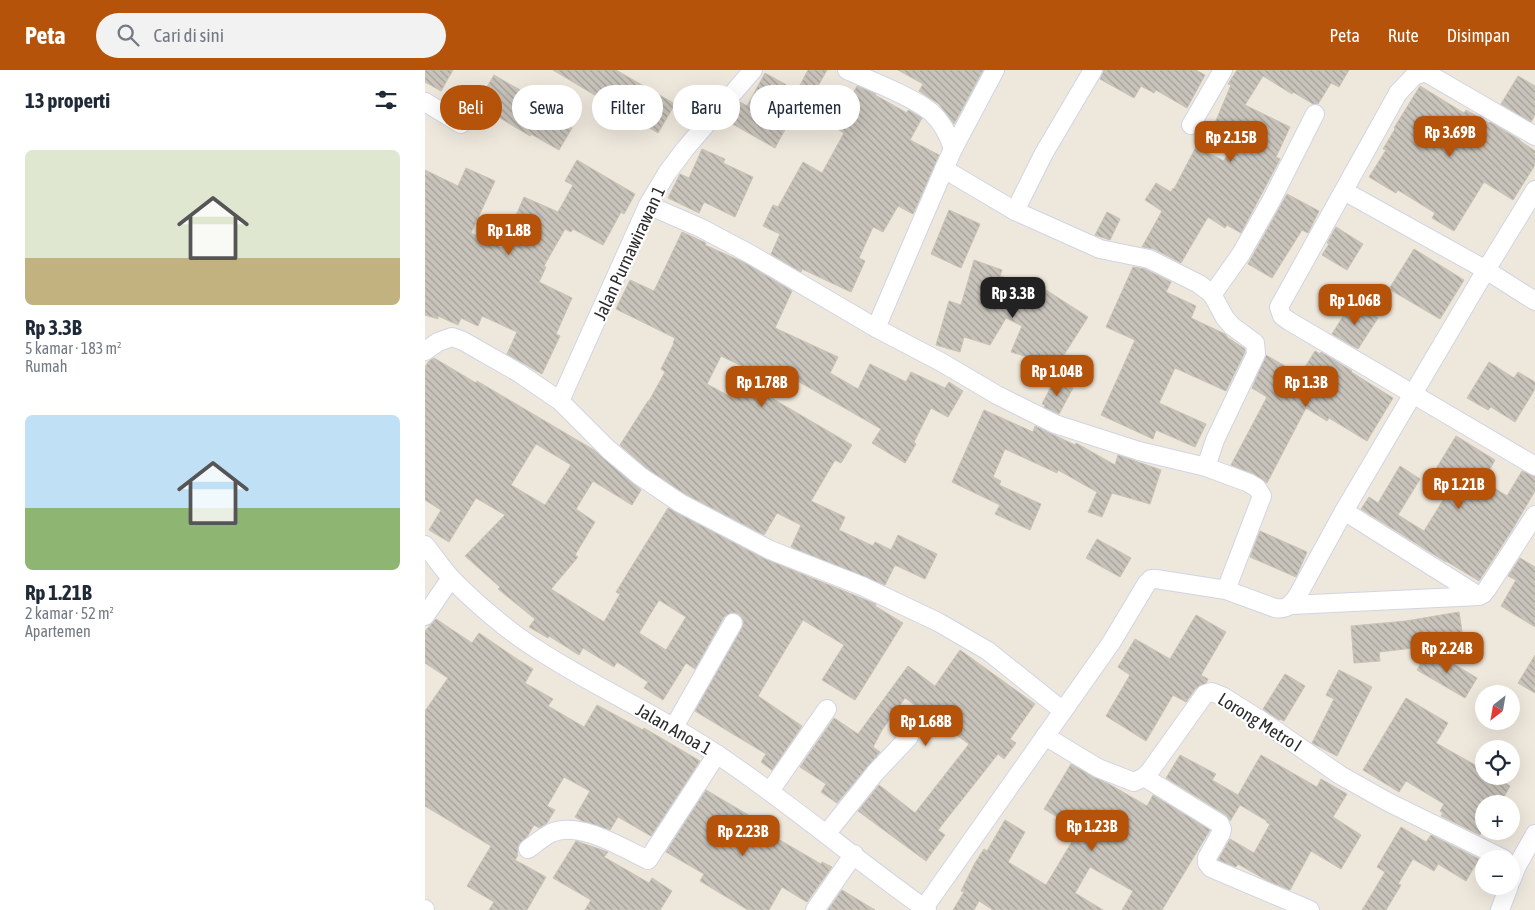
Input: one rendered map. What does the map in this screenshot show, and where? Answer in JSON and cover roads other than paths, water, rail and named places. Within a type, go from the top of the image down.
[{"type":"street","name":"Jalan Purnawirawan 1","points":[[561,401],[648,205],[667,173],[685,149],[753,70]]},
{"type":"street","points":[[847,70],[917,103],[931,113],[945,131],[953,149]]},
{"type":"street","points":[[876,328],[943,169],[995,70]]},
{"type":"street","points":[[1015,210],[1044,153],[1093,70]]},
{"type":"street","points":[[1191,125],[1223,70]]},
{"type":"street","points":[[1535,136],[1425,72],[1414,76],[1398,93],[1279,307],[1280,312],[1289,321],[1535,466]]},
{"type":"street","points":[[425,102],[440,111]]},
{"type":"street","points":[[1213,295],[1241,254],[1271,201],[1315,114]]},
{"type":"street","points":[[943,169],[1015,210],[1100,249],[1149,259],[1199,284],[1213,295],[1225,318],[1232,326],[1255,343],[1256,354],[1215,440],[1206,466]]},
{"type":"street","points":[[1291,605],[1413,393],[1535,190]]},
{"type":"street","points":[[1344,191],[1486,270],[1535,301]]},
{"type":"street","points":[[648,205],[701,228],[750,254],[876,328],[941,362],[997,395],[1055,424],[1139,452],[1206,466],[1249,482],[1257,488],[1262,496],[1226,590]]},
{"type":"street","points":[[425,351],[438,342],[452,336],[463,341],[519,373],[561,401],[609,450],[640,476],[680,503],[770,550],[863,586],[938,622],[988,651],[1063,710]]},
{"type":"street","points":[[1344,511],[1479,596]]},
{"type":"street","points":[[926,909],[1111,643],[1151,579],[1156,578],[1226,590],[1280,609],[1291,605],[1479,596],[1487,590],[1535,515]]},
{"type":"street","name":"Jalan Anoa 1","points":[[425,545],[451,578],[497,619],[534,648],[674,727],[717,754],[827,833],[926,909]]},
{"type":"street","points":[[425,616],[451,578]]},
{"type":"street","points":[[674,727],[733,623]]},
{"type":"street","name":"Lorong Metro I","points":[[1144,778],[1205,694],[1212,692],[1222,696],[1262,721],[1340,775],[1479,850]]},
{"type":"street","points":[[770,791],[827,709]]},
{"type":"street","points":[[1045,736],[1098,768],[1134,782],[1144,778],[1220,824],[1221,833],[1207,858],[1211,868],[1310,910]]},
{"type":"street","points":[[827,833],[875,773],[909,737]]},
{"type":"street","points":[[528,848],[551,833],[564,830],[581,830],[648,860],[717,754]]},
{"type":"street","points":[[1520,855],[1535,834]]},
{"type":"street","points":[[815,910],[854,854]]},
{"type":"street","points":[[1500,910],[1506,895]]}]
